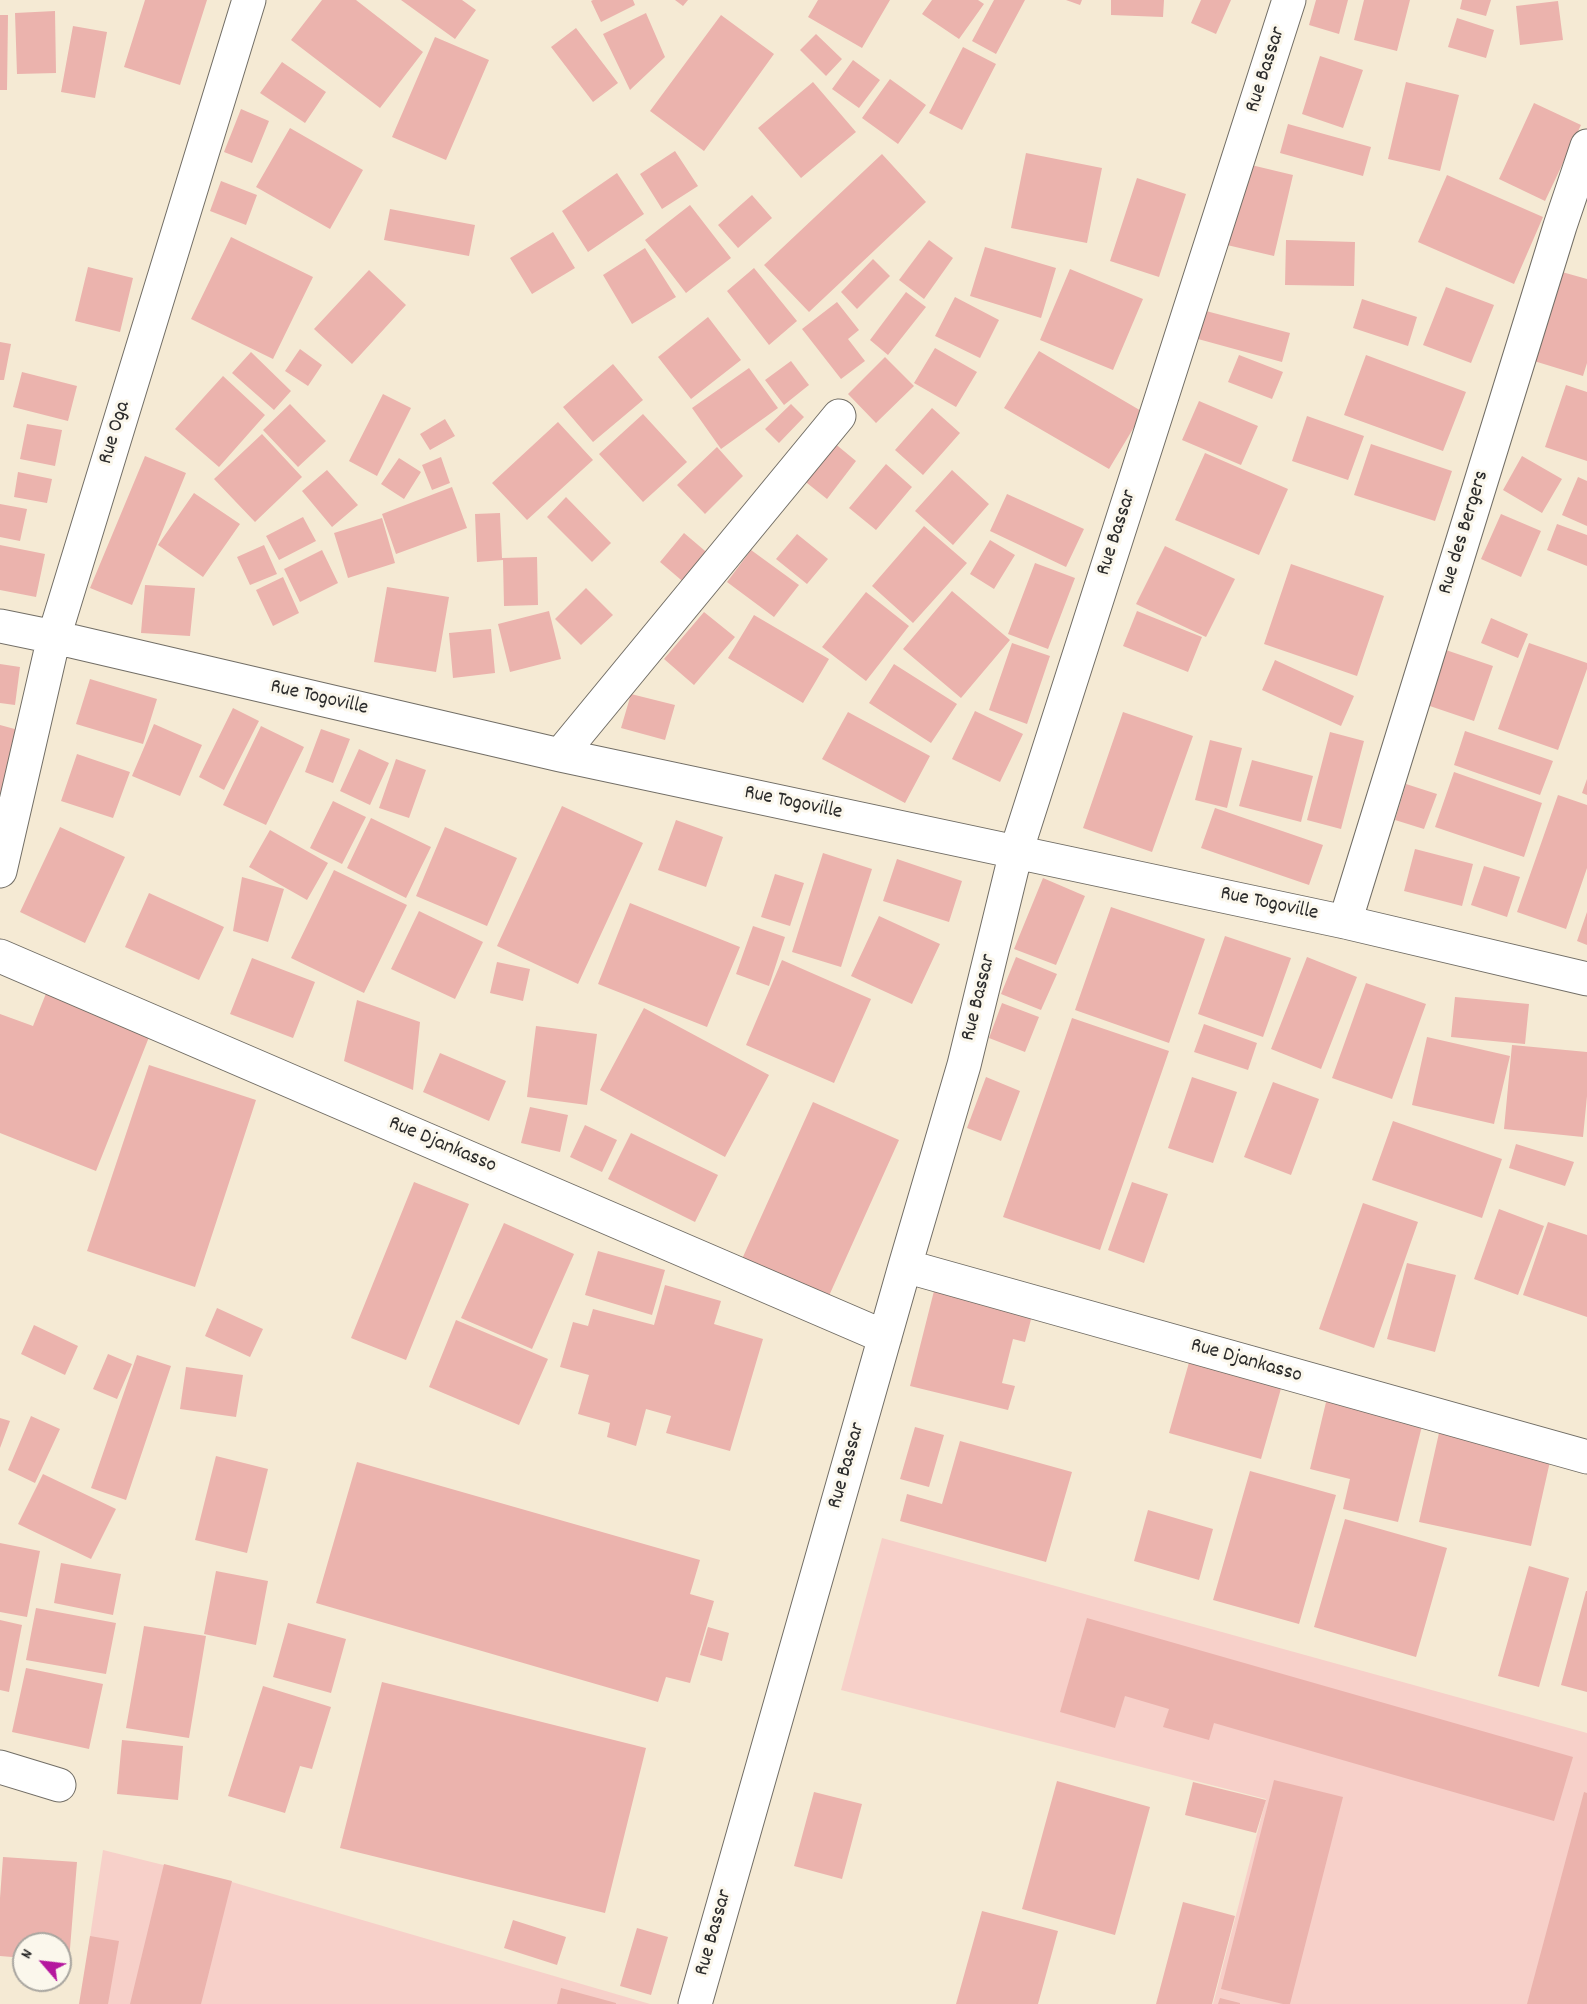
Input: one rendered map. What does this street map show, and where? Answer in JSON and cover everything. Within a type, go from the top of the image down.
[{"type":"street","name":"Rue Oga","points":[[0,871],[54,637],[249,0]]},
{"type":"street","name":"Rue Bassar","points":[[695,2004],[964,1065],[1016,852],[1289,0]]},
{"type":"street","name":"Rue des Bergers","points":[[1345,921],[1574,228],[1587,146]]},
{"type":"street","points":[[560,755],[839,416]]},
{"type":"street","name":"Rue Togoville","points":[[0,626],[560,755],[1345,921],[1587,980]]},
{"type":"street","name":"Rue Djankasso","points":[[0,956],[885,1337]]},
{"type":"street","name":"Rue Djankasso","points":[[905,1266],[1587,1457]]},
{"type":"street","points":[[0,1767],[59,1785]]},
{"type":"shaded area","points":[[882,1538],[1587,1733],[1587,2004],[1213,2004],[1266,1799],[841,1690]]},
{"type":"shaded area","points":[[103,1850],[232,1882],[650,2004],[80,2004]]},
{"type":"building","points":[[145,0],[207,0],[180,85],[124,67]]},
{"type":"building","points":[[322,0],[356,0],[423,52],[380,108],[291,40]]},
{"type":"building","points":[[401,0],[462,0],[476,10],[455,39]]},
{"type":"building","points":[[633,0],[635,5],[601,22],[591,1]]},
{"type":"building","points":[[675,0],[688,0],[683,6]]},
{"type":"building","points":[[818,0],[890,0],[862,48],[808,17]]},
{"type":"building","points":[[932,0],[978,0],[984,4],[959,39],[922,14]]},
{"type":"building","points":[[994,0],[1025,0],[996,54],[972,41]]},
{"type":"building","points":[[1066,0],[1082,0],[1080,5]]},
{"type":"building","points":[[1111,0],[1164,0],[1163,17],[1111,15]]},
{"type":"building","points":[[1201,0],[1231,0],[1216,34],[1191,23]]},
{"type":"building","points":[[1316,0],[1348,0],[1339,34],[1309,25]]},
{"type":"building","points":[[1364,0],[1410,0],[1397,51],[1354,40]]},
{"type":"building","points":[[1462,0],[1491,0],[1486,16],[1460,9]]},
{"type":"building","points":[[1558,1],[1563,40],[1520,45],[1516,6]]},
{"type":"building","points":[[55,11],[56,73],[17,74],[15,13]]},
{"type":"building","points":[[646,13],[665,57],[630,90],[603,34]]},
{"type":"building","points":[[0,15],[8,15],[7,90],[0,90]]},
{"type":"building","points":[[721,15],[774,54],[704,151],[650,111]]},
{"type":"building","points":[[1457,18],[1494,30],[1486,58],[1448,47]]},
{"type":"building","points":[[73,26],[107,32],[95,98],[61,92]]},
{"type":"building","points":[[576,28],[618,83],[593,102],[551,47]]},
{"type":"building","points":[[816,34],[842,59],[826,76],[800,50]]},
{"type":"building","points":[[435,37],[489,60],[446,160],[392,137]]},
{"type":"building","points":[[963,47],[996,64],[962,130],[929,113]]},
{"type":"building","points":[[1320,56],[1363,70],[1343,128],[1302,114]]},
{"type":"building","points":[[853,60],[880,80],[859,108],[832,89]]},
{"type":"building","points":[[282,62],[326,92],[305,123],[260,93]]},
{"type":"building","points":[[890,79],[926,105],[898,144],[862,118]]},
{"type":"building","points":[[813,82],[856,132],[801,178],[758,128]]},
{"type":"building","points":[[1406,82],[1459,95],[1440,171],[1388,159]]},
{"type":"building","points":[[1534,103],[1581,125],[1545,201],[1499,179]]},
{"type":"building","points":[[241,109],[269,121],[252,163],[224,152]]},
{"type":"building","points":[[1288,124],[1371,147],[1363,176],[1280,153]]},
{"type":"building","points":[[290,128],[363,170],[330,229],[256,187]]},
{"type":"building","points":[[675,151],[698,186],[662,209],[640,174]]},
{"type":"building","points":[[1026,153],[1102,168],[1087,243],[1011,228]]},
{"type":"building","points":[[882,154],[926,202],[809,312],[764,265]]},
{"type":"building","points":[[1247,164],[1293,175],[1274,256],[1227,245]]},
{"type":"building","points":[[617,173],[644,214],[588,252],[562,211]]},
{"type":"building","points":[[1447,175],[1543,217],[1514,284],[1418,242]]},
{"type":"building","points":[[1137,178],[1186,194],[1159,277],[1110,261]]},
{"type":"building","points":[[221,181],[257,195],[246,225],[210,211]]},
{"type":"building","points":[[752,195],[772,218],[738,248],[718,225]]},
{"type":"building","points":[[690,205],[731,258],[686,293],[645,240]]},
{"type":"building","points":[[390,209],[475,225],[469,256],[384,240]]},
{"type":"building","points":[[553,232],[575,268],[532,294],[510,258]]},
{"type":"building","points":[[231,237],[313,277],[273,359],[191,319]]},
{"type":"building","points":[[929,240],[953,258],[924,299],[899,280]]},
{"type":"building","points":[[1286,240],[1355,242],[1354,286],[1285,285]]},
{"type":"building","points":[[985,247],[1056,268],[1041,318],[970,296]]},
{"type":"building","points":[[645,248],[676,297],[632,324],[603,275]]},
{"type":"building","points":[[873,259],[890,276],[857,309],[841,292]]},
{"type":"building","points":[[88,267],[133,278],[120,332],[75,321]]},
{"type":"building","points":[[754,268],[797,321],[769,345],[727,291]]},
{"type":"building","points":[[1070,269],[1143,299],[1113,370],[1040,340]]},
{"type":"building","points":[[369,270],[406,305],[352,364],[314,329]]},
{"type":"building","points":[[1562,272],[1587,279],[1587,363],[1583,376],[1534,361]]},
{"type":"building","points":[[1446,287],[1494,305],[1471,363],[1423,345]]},
{"type":"building","points":[[906,292],[926,307],[888,355],[870,340]]},
{"type":"building","points":[[955,297],[999,320],[980,358],[935,336]]},
{"type":"building","points":[[1362,299],[1417,317],[1408,346],[1353,328]]},
{"type":"building","points":[[837,302],[859,330],[848,339],[865,361],[841,379],[802,329]]},
{"type":"building","points":[[1206,311],[1290,333],[1282,362],[1198,339]]},
{"type":"building","points":[[708,317],[741,360],[691,399],[658,357]]},
{"type":"building","points":[[0,342],[11,344],[4,380],[0,380]]},
{"type":"building","points":[[935,348],[977,372],[956,407],[914,383]]},
{"type":"building","points":[[300,349],[322,365],[308,386],[285,371]]},
{"type":"building","points":[[1039,351],[1143,412],[1109,469],[1004,408]]},
{"type":"building","points":[[251,352],[291,391],[274,410],[232,373]]},
{"type":"building","points":[[1239,355],[1283,372],[1272,399],[1228,382]]},
{"type":"building","points":[[1366,355],[1466,392],[1443,451],[1344,415]]},
{"type":"building","points":[[885,357],[914,386],[876,423],[848,394]]},
{"type":"building","points":[[791,361],[809,385],[784,405],[765,380]]},
{"type":"building","points":[[613,364],[643,400],[593,442],[563,407]]},
{"type":"building","points":[[749,368],[778,408],[721,449],[692,408]]},
{"type":"building","points":[[22,372],[77,386],[68,421],[13,407]]},
{"type":"building","points":[[223,376],[265,415],[219,467],[175,429]]},
{"type":"building","points":[[1566,385],[1587,392],[1587,461],[1545,447]]},
{"type":"building","points":[[383,394],[411,408],[377,476],[349,461]]},
{"type":"building","points":[[1199,401],[1258,426],[1241,465],[1182,440]]},
{"type":"building","points":[[290,404],[326,441],[298,467],[263,430]]},
{"type":"building","points":[[791,404],[804,417],[779,443],[765,429]]},
{"type":"building","points":[[932,408],[960,433],[923,475],[895,450]]},
{"type":"building","points":[[643,414],[687,462],[643,502],[599,454]]},
{"type":"building","points":[[1307,416],[1364,436],[1348,480],[1292,461]]},
{"type":"building","points":[[445,419],[455,436],[430,450],[420,434]]},
{"type":"building","points":[[558,422],[593,460],[527,520],[492,483]]},
{"type":"building","points":[[27,424],[62,430],[55,466],[20,459]]},
{"type":"building","points":[[262,434],[302,477],[255,522],[214,479]]},
{"type":"building","points":[[833,442],[856,461],[827,499],[802,479]]},
{"type":"building","points":[[1371,444],[1452,471],[1435,521],[1354,495]]},
{"type":"building","points":[[717,447],[743,476],[705,514],[677,485]]},
{"type":"building","points":[[1205,453],[1288,489],[1259,555],[1175,520]]},
{"type":"building","points":[[145,456],[186,473],[132,605],[90,588]]},
{"type":"building","points":[[1522,456],[1562,479],[1542,513],[1503,490]]},
{"type":"building","points":[[441,457],[450,483],[432,490],[422,465]]},
{"type":"building","points":[[399,458],[421,472],[404,499],[381,484]]},
{"type":"building","points":[[886,464],[912,487],[876,530],[849,508]]},
{"type":"building","points":[[327,470],[358,505],[332,527],[302,491]]},
{"type":"building","points":[[952,470],[989,504],[953,545],[915,511]]},
{"type":"building","points":[[18,472],[52,479],[47,503],[14,497]]},
{"type":"building","points":[[1578,477],[1587,481],[1587,526],[1562,515]]},
{"type":"building","points":[[452,487],[467,528],[396,554],[382,514]]},
{"type":"building","points":[[194,493],[240,524],[203,577],[158,545]]},
{"type":"building","points":[[1007,494],[1084,529],[1066,567],[990,531]]},
{"type":"building","points":[[566,497],[611,543],[592,562],[547,517]]},
{"type":"building","points":[[0,504],[27,509],[20,541],[0,537]]},
{"type":"building","points":[[500,513],[502,558],[537,557],[538,605],[504,606],[503,560],[477,562],[475,514]]},
{"type":"building","points":[[1501,514],[1541,531],[1521,577],[1481,559]]},
{"type":"building","points":[[303,517],[316,541],[279,560],[266,536]]},
{"type":"building","points":[[382,518],[395,563],[348,578],[334,533]]},
{"type":"building","points":[[1557,524],[1587,535],[1587,566],[1547,550]]},
{"type":"building","points":[[924,526],[967,563],[913,623],[872,586]]},
{"type":"building","points":[[684,533],[711,556],[687,585],[660,562]]},
{"type":"building","points":[[797,534],[828,559],[807,584],[776,559]]},
{"type":"building","points":[[990,540],[1015,555],[994,589],[970,574]]},
{"type":"building","points":[[0,545],[45,554],[36,597],[0,590]]},
{"type":"building","points":[[264,545],[277,574],[250,585],[237,557]]},
{"type":"building","points":[[1165,546],[1235,579],[1206,637],[1136,604]]},
{"type":"building","points":[[322,550],[338,583],[300,602],[284,569]]},
{"type":"building","points":[[751,550],[799,585],[774,617],[727,582]]},
{"type":"building","points":[[1035,563],[1075,578],[1048,649],[1008,634]]},
{"type":"building","points":[[1291,564],[1384,596],[1357,676],[1264,644]]},
{"type":"building","points":[[283,577],[299,613],[273,626],[256,590]]},
{"type":"building","points":[[145,585],[195,588],[190,636],[141,633]]},
{"type":"building","points":[[387,587],[449,597],[436,672],[374,662]]},
{"type":"building","points":[[586,588],[613,615],[581,645],[555,619]]},
{"type":"building","points":[[952,591],[1010,640],[961,698],[903,649]]},
{"type":"building","points":[[866,592],[909,626],[866,681],[822,647]]},
{"type":"building","points":[[549,611],[561,659],[510,672],[498,624]]},
{"type":"building","points":[[1137,611],[1202,637],[1188,672],[1123,646]]},
{"type":"building","points":[[704,612],[735,637],[694,685],[664,659]]},
{"type":"building","points":[[754,615],[829,659],[803,703],[728,658]]},
{"type":"building","points":[[1491,618],[1528,634],[1518,658],[1481,643]]},
{"type":"building","points":[[491,629],[495,673],[453,678],[449,633]]},
{"type":"building","points":[[1012,643],[1050,656],[1027,724],[989,710]]},
{"type":"building","points":[[1529,643],[1587,663],[1587,669],[1558,750],[1498,729]]},
{"type":"building","points":[[1440,648],[1493,666],[1474,721],[1421,703]]},
{"type":"building","points":[[1275,660],[1354,696],[1341,726],[1262,690]]},
{"type":"building","points":[[0,664],[20,667],[15,705],[0,703]]},
{"type":"building","points":[[894,664],[957,704],[931,743],[869,703]]},
{"type":"building","points":[[90,679],[157,699],[143,744],[76,724]]},
{"type":"building","points":[[631,694],[675,705],[665,740],[621,728]]},
{"type":"building","points":[[233,708],[259,721],[224,790],[199,777]]},
{"type":"building","points":[[975,711],[1023,734],[1000,782],[952,759]]},
{"type":"building","points":[[848,712],[930,756],[905,803],[822,759]]},
{"type":"building","points":[[1123,712],[1193,736],[1152,852],[1083,828]]},
{"type":"building","points":[[154,724],[202,745],[180,796],[132,776]]},
{"type":"building","points":[[0,725],[22,731],[0,804]]},
{"type":"building","points":[[261,726],[304,747],[266,825],[223,805]]},
{"type":"building","points":[[321,729],[350,739],[333,783],[305,772]]},
{"type":"building","points":[[1465,731],[1553,761],[1540,795],[1454,765]]},
{"type":"building","points":[[1330,732],[1364,741],[1341,829],[1307,820]]},
{"type":"building","points":[[1210,740],[1242,748],[1227,808],[1195,800]]},
{"type":"building","points":[[359,749],[389,763],[370,805],[340,791]]},
{"type":"building","points":[[77,754],[130,772],[113,818],[61,801]]},
{"type":"building","points":[[396,759],[426,770],[409,818],[379,808]]},
{"type":"building","points":[[1252,760],[1313,776],[1301,822],[1239,806]]},
{"type":"building","points":[[1454,772],[1542,803],[1524,857],[1435,827]]},
{"type":"building","points":[[1587,779],[1587,795],[1582,793]]},
{"type":"building","points":[[1406,784],[1437,794],[1424,829],[1395,820]]},
{"type":"building","points":[[1558,795],[1587,805],[1587,868],[1566,929],[1517,912]]},
{"type":"building","points":[[333,801],[366,817],[342,864],[310,848]]},
{"type":"building","points":[[562,806],[643,843],[578,984],[497,946]]},
{"type":"building","points":[[1215,808],[1323,845],[1309,885],[1201,848]]},
{"type":"building","points":[[371,818],[431,847],[406,898],[347,868]]},
{"type":"building","points":[[676,820],[723,837],[706,887],[658,870]]},
{"type":"building","points":[[60,827],[125,857],[85,943],[20,912]]},
{"type":"building","points":[[445,827],[517,858],[487,926],[416,896]]},
{"type":"building","points":[[270,830],[328,863],[307,900],[249,867]]},
{"type":"building","points":[[1415,849],[1473,864],[1462,906],[1404,891]]},
{"type":"building","points":[[823,853],[872,869],[841,967],[792,952]]},
{"type":"building","points":[[897,859],[962,881],[949,922],[883,901]]},
{"type":"building","points":[[1484,866],[1520,877],[1507,917],[1471,905]]},
{"type":"building","points":[[334,870],[407,905],[364,993],[291,958]]},
{"type":"building","points":[[775,874],[804,883],[790,926],[761,917]]},
{"type":"building","points":[[242,877],[284,889],[268,942],[233,931]]},
{"type":"building","points":[[1043,878],[1085,896],[1056,965],[1014,949]]},
{"type":"building","points":[[149,893],[224,927],[199,980],[125,947]]},
{"type":"building","points":[[630,903],[740,947],[707,1027],[598,984]]},
{"type":"building","points":[[1111,907],[1205,939],[1169,1043],[1075,1010]]},
{"type":"building","points":[[419,911],[483,942],[455,999],[391,969]]},
{"type":"building","points":[[1587,912],[1587,945],[1577,941]]},
{"type":"building","points":[[879,916],[940,944],[912,1004],[851,976]]},
{"type":"building","points":[[753,926],[785,937],[769,986],[736,974]]},
{"type":"building","points":[[1225,936],[1291,958],[1263,1037],[1198,1014]]},
{"type":"building","points":[[1016,957],[1057,974],[1041,1010],[1001,994]]},
{"type":"building","points":[[1307,957],[1357,977],[1321,1069],[1271,1049]]},
{"type":"building","points":[[252,958],[315,982],[293,1038],[230,1014]]},
{"type":"building","points":[[782,960],[871,999],[834,1083],[746,1045]]},
{"type":"building","points":[[497,962],[530,969],[523,1001],[490,993]]},
{"type":"building","points":[[1366,983],[1426,1004],[1392,1099],[1332,1078]]},
{"type":"building","points":[[47,991],[151,1032],[96,1171],[0,1133],[0,1014],[33,1026]]},
{"type":"building","points":[[1455,997],[1529,1004],[1525,1044],[1451,1037]]},
{"type":"building","points":[[357,1000],[420,1022],[413,1090],[344,1061]]},
{"type":"building","points":[[1002,1003],[1039,1017],[1025,1052],[989,1038]]},
{"type":"building","points":[[644,1008],[769,1075],[725,1157],[600,1090]]},
{"type":"building","points":[[1072,1018],[1169,1051],[1100,1250],[1003,1217]]},
{"type":"building","points":[[1204,1024],[1257,1043],[1248,1070],[1194,1052]]},
{"type":"building","points":[[536,1026],[597,1034],[587,1105],[527,1097]]},
{"type":"building","points":[[1427,1037],[1510,1056],[1494,1124],[1412,1105]]},
{"type":"building","points":[[1512,1045],[1587,1052],[1587,1096],[1583,1137],[1504,1129]]},
{"type":"building","points":[[440,1053],[506,1081],[489,1121],[423,1092]]},
{"type":"building","points":[[149,1065],[256,1100],[195,1287],[87,1251]]},
{"type":"building","points":[[986,1077],[1020,1091],[1001,1141],[967,1128]]},
{"type":"building","points":[[1192,1077],[1237,1092],[1213,1163],[1168,1148]]},
{"type":"building","points":[[1273,1082],[1319,1099],[1291,1175],[1244,1157]]},
{"type":"building","points":[[813,1102],[899,1140],[828,1298],[742,1259]]},
{"type":"building","points":[[530,1107],[568,1115],[560,1152],[521,1143]]},
{"type":"building","points":[[1393,1121],[1502,1159],[1482,1218],[1372,1180]]},
{"type":"building","points":[[585,1125],[617,1140],[602,1172],[570,1157]]},
{"type":"building","points":[[631,1133],[718,1175],[695,1222],[608,1179]]},
{"type":"building","points":[[1516,1144],[1574,1162],[1565,1186],[1509,1168]]},
{"type":"building","points":[[414,1182],[469,1204],[406,1360],[351,1338]]},
{"type":"building","points":[[1132,1182],[1168,1194],[1144,1263],[1108,1250]]},
{"type":"building","points":[[1363,1203],[1418,1222],[1374,1348],[1319,1329]]},
{"type":"building","points":[[1499,1209],[1544,1226],[1518,1295],[1474,1279]]},
{"type":"building","points":[[1548,1222],[1587,1235],[1587,1317],[1523,1295]]},
{"type":"building","points":[[504,1223],[574,1254],[532,1349],[461,1318]]},
{"type":"building","points":[[598,1251],[665,1270],[652,1315],[585,1295]]},
{"type":"building","points":[[1407,1263],[1456,1275],[1435,1352],[1387,1339]]},
{"type":"building","points":[[665,1285],[721,1301],[714,1324],[763,1339],[730,1451],[666,1433],[671,1416],[646,1409],[636,1446],[607,1437],[610,1423],[578,1414],[589,1375],[560,1367],[573,1322],[588,1326],[593,1309],[654,1325]]},
{"type":"building","points":[[935,1287],[1033,1312],[1025,1342],[1013,1339],[1002,1383],[1015,1386],[1008,1410],[910,1386]]},
{"type":"building","points":[[217,1308],[263,1329],[250,1357],[205,1336]]},
{"type":"building","points":[[456,1320],[548,1359],[519,1425],[429,1387]]},
{"type":"building","points":[[34,1325],[78,1346],[65,1375],[21,1354]]},
{"type":"building","points":[[108,1354],[132,1364],[117,1399],[93,1389]]},
{"type":"building","points":[[137,1355],[171,1366],[126,1500],[91,1488]]},
{"type":"building","points":[[1190,1359],[1282,1385],[1261,1459],[1169,1433]]},
{"type":"building","points":[[186,1367],[243,1375],[236,1417],[180,1409]]},
{"type":"building","points":[[1327,1398],[1423,1422],[1398,1522],[1343,1509],[1350,1479],[1310,1469]]},
{"type":"building","points":[[31,1416],[60,1429],[35,1483],[8,1470]]},
{"type":"building","points":[[0,1418],[10,1421],[0,1448]]},
{"type":"building","points":[[915,1427],[944,1435],[929,1487],[900,1479]]},
{"type":"building","points":[[1439,1433],[1551,1457],[1531,1546],[1419,1522]]},
{"type":"building","points":[[960,1441],[1072,1472],[1046,1562],[900,1521],[907,1494],[942,1504]]},
{"type":"building","points":[[216,1456],[268,1469],[247,1553],[195,1540]]},
{"type":"building","points":[[357,1462],[700,1560],[690,1594],[714,1601],[690,1683],[666,1677],[658,1702],[316,1603]]},
{"type":"building","points":[[1250,1471],[1336,1495],[1299,1624],[1213,1600]]},
{"type":"building","points":[[43,1474],[116,1509],[91,1559],[18,1524]]},
{"type":"building","points":[[1148,1510],[1213,1529],[1199,1580],[1134,1561]]},
{"type":"building","points":[[1345,1519],[1447,1548],[1416,1657],[1314,1627]]},
{"type":"building","points":[[0,1543],[40,1551],[27,1617],[0,1612]]},
{"type":"building","points":[[61,1563],[121,1574],[113,1615],[54,1603]]},
{"type":"building","points":[[1529,1566],[1569,1578],[1539,1687],[1498,1676]]},
{"type":"building","points":[[216,1571],[268,1581],[256,1645],[204,1634]]},
{"type":"building","points":[[1587,1591],[1587,1692],[1561,1685]]},
{"type":"building","points":[[36,1608],[116,1623],[106,1674],[26,1660]]},
{"type":"building","points":[[1087,1618],[1573,1757],[1554,1821],[1214,1723],[1209,1740],[1163,1727],[1169,1709],[1125,1696],[1115,1728],[1060,1712]]},
{"type":"building","points":[[0,1620],[22,1625],[9,1692],[0,1690]]},
{"type":"building","points":[[288,1623],[346,1639],[331,1693],[273,1677]]},
{"type":"building","points":[[144,1626],[206,1636],[189,1738],[126,1728]]},
{"type":"building","points":[[708,1627],[729,1633],[722,1661],[700,1655]]},
{"type":"building","points":[[26,1668],[103,1684],[89,1749],[12,1732]]},
{"type":"building","points":[[382,1682],[646,1748],[605,1913],[340,1848]]},
{"type":"building","points":[[263,1686],[331,1707],[312,1769],[300,1766],[285,1813],[228,1796]]},
{"type":"building","points":[[122,1740],[183,1746],[178,1800],[117,1794]]},
{"type":"building","points":[[1274,1780],[1343,1797],[1290,2004],[1221,1989]]},
{"type":"building","points":[[1057,1781],[1150,1807],[1115,1935],[1022,1909]]},
{"type":"building","points":[[1193,1782],[1266,1800],[1256,1833],[1185,1815]]},
{"type":"building","points":[[814,1792],[862,1804],[842,1879],[794,1866]]},
{"type":"building","points":[[1584,1792],[1587,1793],[1587,2004],[1527,2004]]},
{"type":"building","points":[[3,1857],[77,1862],[71,1932],[12,1932],[12,1957],[0,1956]]},
{"type":"building","points":[[164,1864],[232,1881],[201,2004],[130,2004]]},
{"type":"building","points":[[1183,1902],[1235,1916],[1212,2004],[1156,2004]]},
{"type":"building","points":[[982,1911],[1058,1931],[1038,2004],[956,2004]]},
{"type":"building","points":[[513,1920],[566,1937],[557,1965],[504,1948]]},
{"type":"building","points":[[637,1928],[668,1937],[651,1995],[620,1986]]},
{"type":"building","points":[[90,1936],[119,1941],[108,2004],[79,2004]]},
{"type":"building","points":[[561,1988],[616,2003],[616,2004],[557,2004]]},
{"type":"building","points":[[1220,1998],[1240,2003],[1240,2004],[1218,2004]]}]
